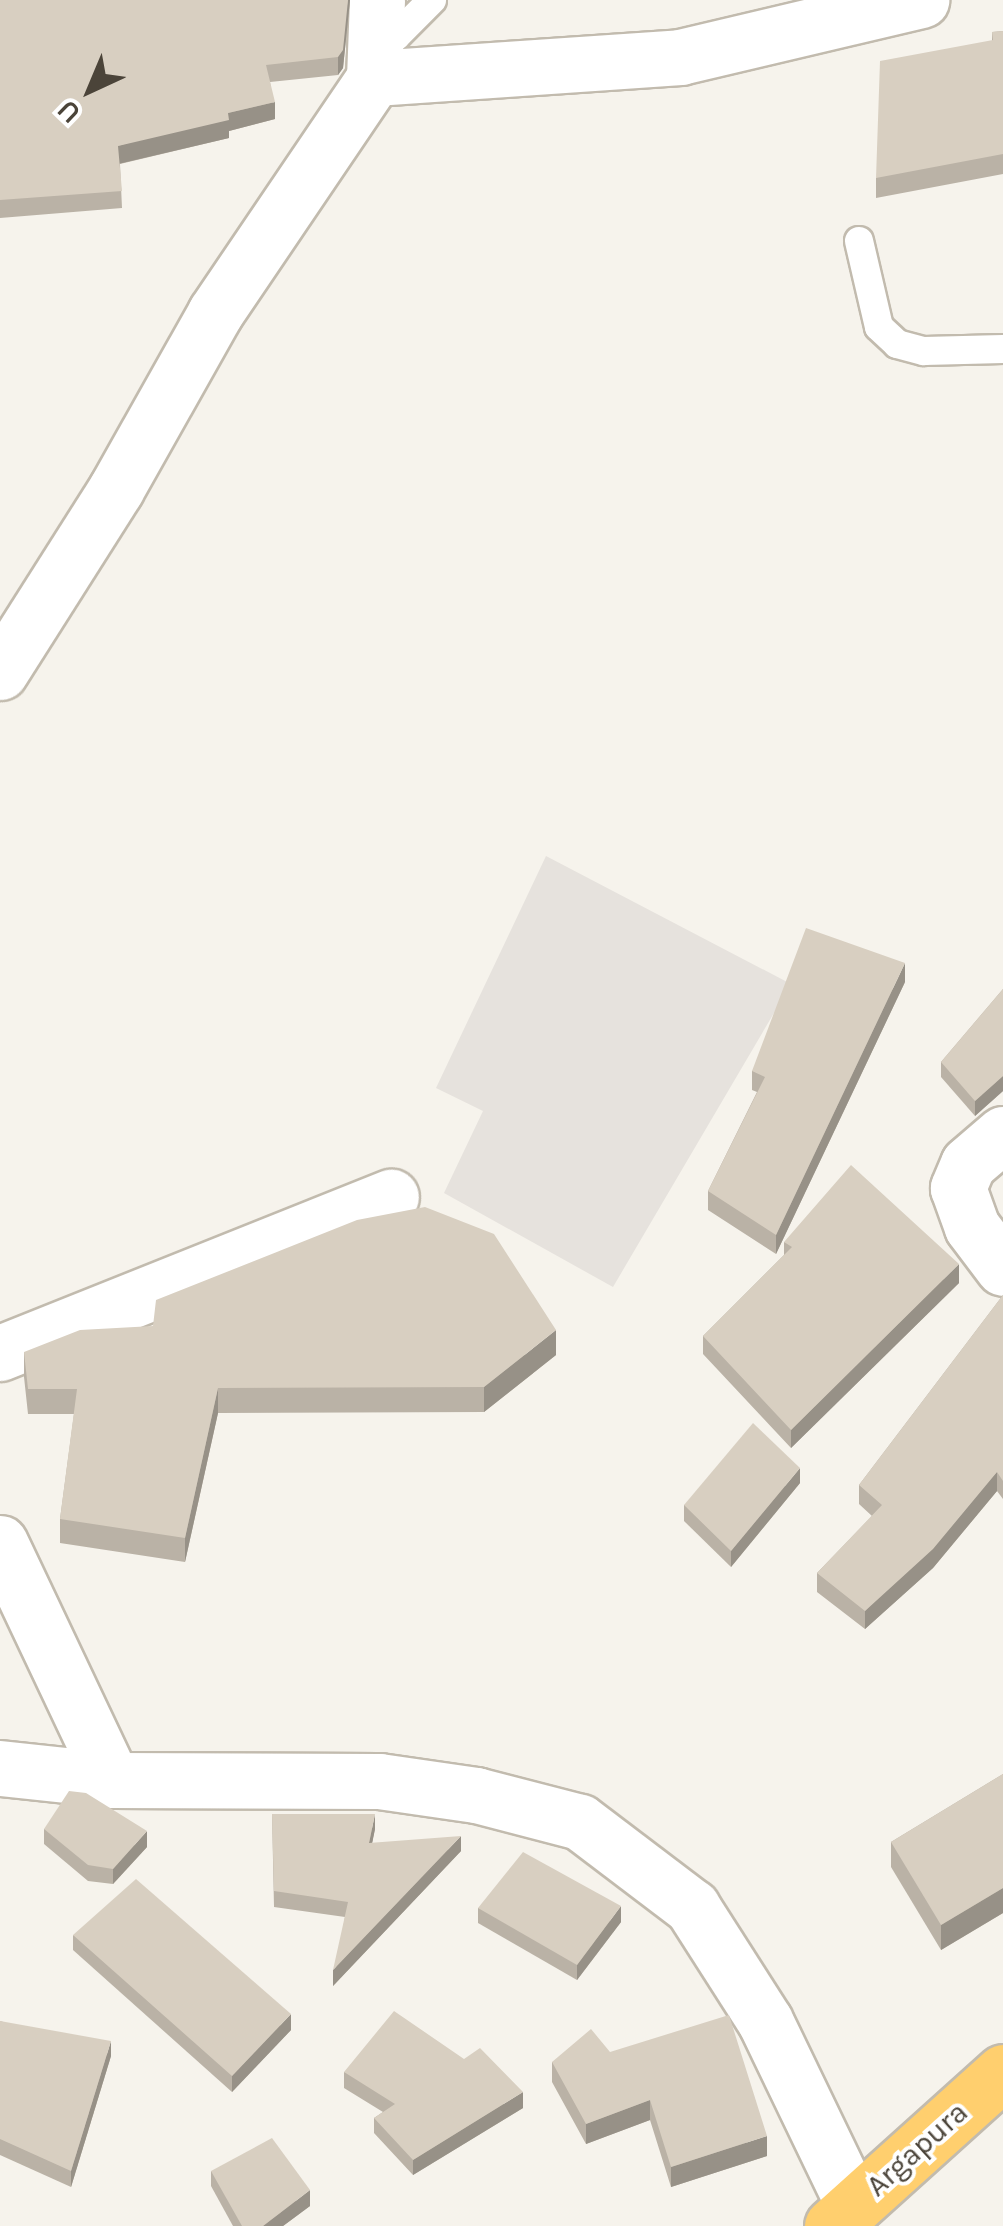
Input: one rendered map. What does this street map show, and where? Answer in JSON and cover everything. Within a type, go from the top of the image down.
[{"type":"highway","name":"Argapura","points":[[843,2216],[1003,2072]]},
{"type":"street","points":[[0,672],[116,489],[375,41],[680,57],[922,0]]},
{"type":"street","points":[[1003,1134],[968,1164],[958,1188],[972,1227],[1003,1268]]},
{"type":"street","points":[[0,1353],[391,1196]]},
{"type":"street","points":[[0,1543],[112,1780]]},
{"type":"street","points":[[0,1768],[112,1780],[379,1781],[476,1794],[580,1822],[692,1908],[765,2021],[843,2216]]},
{"type":"lane","points":[[375,41],[396,36],[432,0]]},
{"type":"lane","points":[[858,241],[879,328],[897,344],[924,351],[1003,348]]},
{"type":"shaded area","points":[[546,856],[791,984],[613,1287],[444,1193],[483,1111],[436,1088]]},
{"type":"building","points":[[0,0],[348,0],[343,50],[338,57],[266,65],[275,102],[228,113],[229,120],[118,146],[122,191],[0,200]]},
{"type":"building","points":[[1003,31],[1003,154],[876,178],[880,61],[993,40],[992,32]]},
{"type":"building","points":[[806,928],[905,963],[776,1235],[708,1191],[765,1077],[752,1071]]},
{"type":"building","points":[[1003,989],[1003,1076],[975,1101],[941,1062]]},
{"type":"building","points":[[851,1165],[959,1264],[791,1430],[703,1336],[792,1247],[784,1242]]},
{"type":"building","points":[[425,1207],[494,1234],[556,1330],[484,1387],[218,1388],[185,1538],[60,1519],[77,1389],[28,1389],[24,1352],[80,1330],[153,1326],[156,1300],[357,1220]]},
{"type":"building","points":[[1003,1295],[1003,1481],[997,1472],[933,1549],[865,1611],[817,1573],[882,1505],[859,1485]]},
{"type":"building","points":[[753,1423],[800,1468],[731,1551],[684,1505]]},
{"type":"building","points":[[1003,1774],[1003,1888],[941,1925],[891,1842]]},
{"type":"building","points":[[69,1791],[86,1793],[147,1831],[113,1869],[88,1865],[44,1829]]},
{"type":"building","points":[[272,1814],[375,1814],[369,1843],[461,1836],[333,1970],[348,1902],[274,1891]]},
{"type":"building","points":[[523,1852],[621,1906],[577,1965],[478,1908]]},
{"type":"building","points":[[136,1879],[291,2014],[232,2076],[73,1935]]},
{"type":"building","points":[[394,2011],[464,2059],[480,2048],[523,2092],[413,2160],[374,2118],[395,2104],[344,2072]]},
{"type":"building","points":[[729,2015],[767,2136],[671,2167],[650,2100],[586,2124],[552,2062],[591,2029],[610,2052]]},
{"type":"building","points":[[0,2021],[111,2041],[71,2171],[0,2139]]},
{"type":"building","points":[[272,2138],[310,2190],[263,2226],[242,2226],[211,2171]]}]
